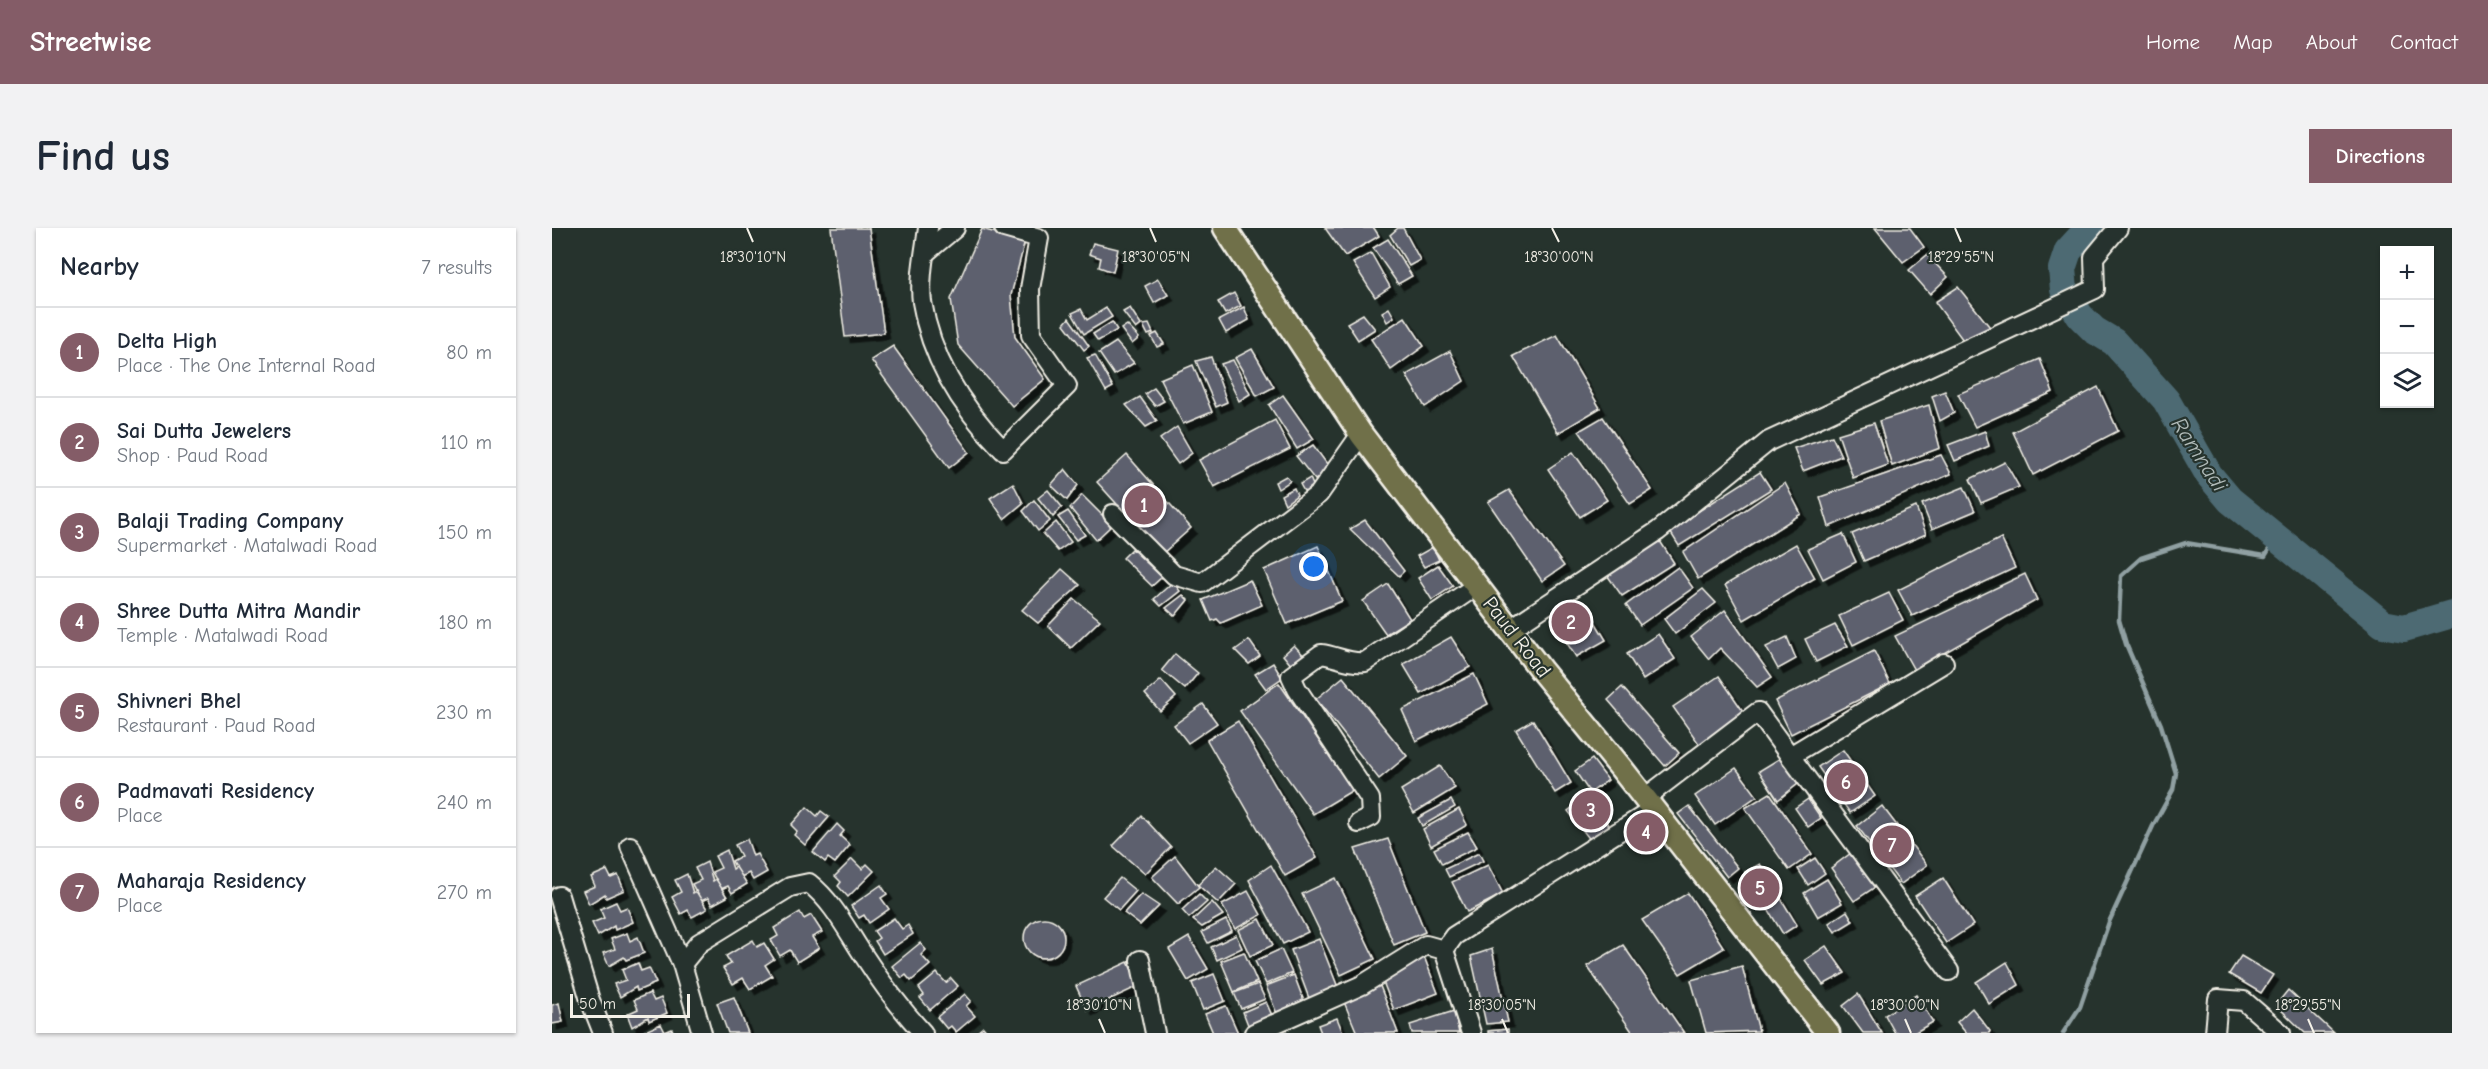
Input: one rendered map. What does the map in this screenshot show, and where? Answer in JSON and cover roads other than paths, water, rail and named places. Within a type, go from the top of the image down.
[{"type":"main road","name":"Paud Road","points":[[1225,228],[1361,434],[1476,586],[1828,1033]]},
{"type":"street","points":[[928,228],[922,300],[932,342],[953,388],[987,434],[1003,450],[1067,386],[1031,335],[1030,289],[1039,238],[1004,228]]},
{"type":"street","points":[[925,253],[955,228]]},
{"type":"street","points":[[1510,629],[1659,531],[1769,441],[2095,289],[2094,257],[2118,228]]},
{"type":"street","points":[[1113,514],[1174,575],[1202,583],[1319,494],[1361,434]]},
{"type":"street","points":[[1359,823],[1371,817],[1370,799],[1297,689],[1291,676],[1321,654],[1336,656],[1352,663],[1365,662],[1476,586]]},
{"type":"street","points":[[1790,756],[1944,663]]},
{"type":"street","points":[[1444,950],[1454,936],[1649,803],[1758,712],[1949,971]]},
{"type":"street","points":[[630,846],[682,964],[702,1033]]},
{"type":"street","points":[[682,964],[699,943],[790,886],[809,883],[826,896],[843,918],[897,1005],[923,1033]]},
{"type":"street","points":[[559,896],[590,1000],[603,1033]]},
{"type":"street","points":[[1254,1033],[1362,985],[1426,945],[1444,950]]},
{"type":"street","points":[[1444,950],[1471,1033]]},
{"type":"street","points":[[1140,960],[1155,1033]]},
{"type":"street","points":[[2215,1033],[2218,999],[2244,1001],[2281,1033]]},
{"type":"waterway","name":"Ramnadi","points":[[2089,228],[2068,251],[2062,269],[2064,290],[2080,316],[2094,330],[2114,342],[2166,400],[2209,475],[2230,500],[2383,624],[2404,628],[2452,614]]},
{"type":"waterway","points":[[2063,1033],[2080,1007],[2109,922],[2153,826],[2173,790],[2176,773],[2161,725],[2126,644],[2119,620],[2121,576],[2141,558],[2186,543],[2265,556],[2276,538]]},
{"type":"place","name":"Delta High","points":[[1144,505]]},
{"type":"place","name":"Sai Dutta Jewelers","points":[[1571,622]]},
{"type":"place","name":"Padmavati Residency","points":[[1846,782]]},
{"type":"place","name":"Balaji Trading Company","points":[[1591,810]]},
{"type":"place","name":"Shree Dutta Mitra Mandir","points":[[1646,832]]},
{"type":"place","name":"Maharaja Residency","points":[[1892,845]]},
{"type":"place","name":"Shivneri Bhel","points":[[1760,888]]}]
